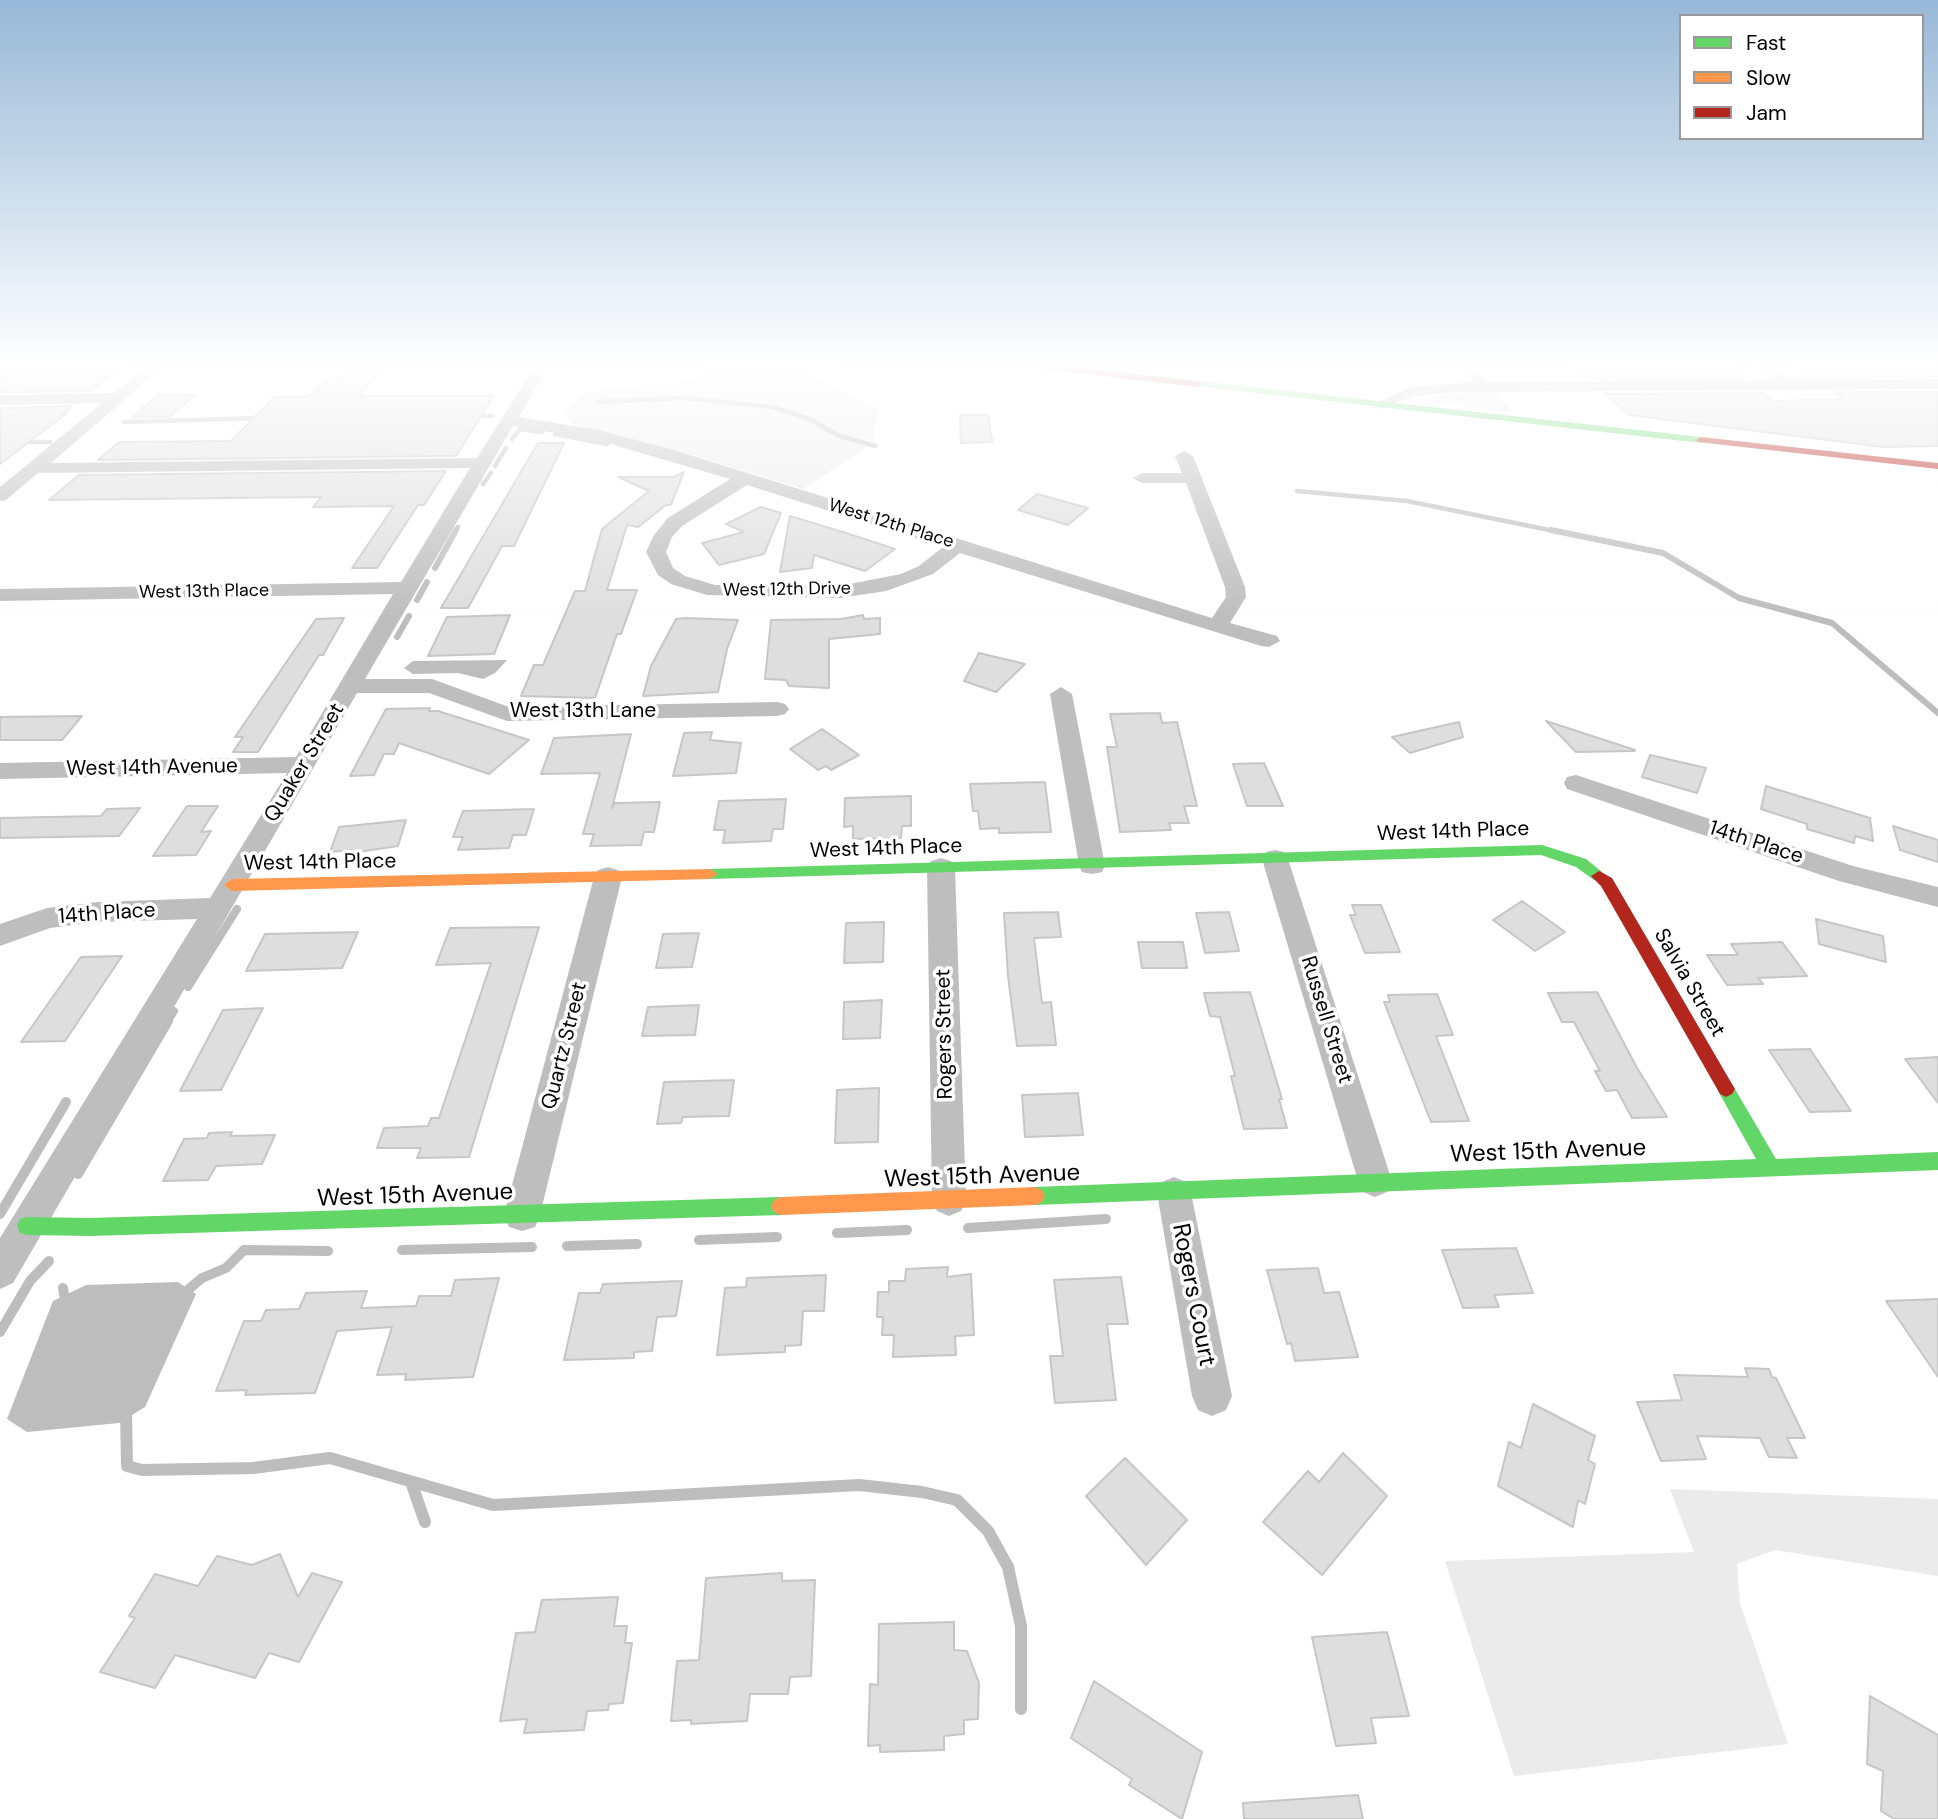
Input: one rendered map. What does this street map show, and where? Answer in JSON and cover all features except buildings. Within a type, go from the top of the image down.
[{"type":"street","points":[[4,489],[58,447]]},
{"type":"street","name":"Quaker Street","points":[[0,1271],[492,447]]},
{"type":"street","name":"West 12th Place","points":[[639,447],[1269,641]]},
{"type":"street","points":[[1766,447],[1938,466]]},
{"type":"street","points":[[1184,456],[1235,587],[1236,597],[1217,626]]},
{"type":"street","points":[[33,468],[482,463]]},
{"type":"street","name":"West 12th Drive","points":[[745,478],[675,522],[663,535],[656,552],[665,571],[678,580],[714,591],[839,592],[886,585],[908,578],[926,570],[958,545]]},
{"type":"street","points":[[1142,478],[1192,478]]},
{"type":"street","name":"West 13th Place","points":[[0,595],[407,588]]},
{"type":"street","name":"West 13th Lane","points":[[351,686],[432,686],[507,714],[777,709]]},
{"type":"street","points":[[1061,694],[1092,865]]},
{"type":"street","name":"West 14th Avenue","points":[[0,771],[304,765]]},
{"type":"street","name":"14th Place","points":[[1576,783],[1849,874],[1938,897]]},
{"type":"street","name":"West 14th Place","points":[[225,897],[608,877],[1542,850]]},
{"type":"street","name":"Salvia Street","points":[[1542,850],[1581,863],[1606,882],[1772,1167]]},
{"type":"street","name":"Russell Street","points":[[1275,859],[1375,1181]]},
{"type":"street","name":"Rogers Street","points":[[941,868],[949,1200]]},
{"type":"street","name":"Quartz Street","points":[[522,1215],[608,877]]},
{"type":"street","name":"14th Place","points":[[0,935],[47,918],[225,897]]},
{"type":"street","name":"West 15th Avenue","points":[[27,1226],[522,1215],[1174,1193],[1375,1181],[1938,1161]]},
{"type":"street","name":"Rogers Court","points":[[1174,1193],[1212,1396]]},
{"type":"shaded area","points":[[662,447],[868,447],[803,489]]},
{"type":"shaded area","points":[[507,660],[495,673],[483,679],[458,673],[413,674],[404,668],[413,661]]},
{"type":"shaded area","points":[[178,1282],[196,1294],[145,1407],[119,1423],[27,1432],[7,1419],[53,1301],[86,1285]]},
{"type":"shaded area","points":[[1670,1489],[1938,1499],[1938,1576],[1775,1550],[1737,1564],[1740,1603],[1788,1744],[1514,1776],[1445,1561],[1694,1552]]},
{"type":"waterway","points":[[495,466],[506,448]]},
{"type":"waterway","points":[[483,484],[491,473]]},
{"type":"waterway","points":[[1297,491],[1407,501],[1559,532]]},
{"type":"waterway","points":[[455,532],[458,527]]},
{"type":"waterway","points":[[435,568],[456,530]]},
{"type":"waterway","points":[[1551,530],[1663,553],[1739,598],[1832,623],[1938,713]]},
{"type":"waterway","points":[[417,600],[427,582]]},
{"type":"waterway","points":[[397,637],[409,616]]},
{"type":"waterway","points":[[188,987],[237,909]]},
{"type":"waterway","points":[[167,1022],[174,1011]]},
{"type":"waterway","points":[[78,1174],[168,1021]]},
{"type":"waterway","points":[[0,1214],[66,1102]]},
{"type":"waterway","points":[[968,1228],[1106,1219]]},
{"type":"waterway","points":[[837,1233],[907,1230]]},
{"type":"waterway","points":[[699,1240],[777,1237]]},
{"type":"waterway","points":[[567,1246],[637,1244]]},
{"type":"waterway","points":[[402,1250],[532,1247]]},
{"type":"waterway","points":[[182,1295],[202,1278],[226,1268],[244,1250],[328,1251]]},
{"type":"waterway","points":[[0,1332],[30,1281],[49,1261]]},
{"type":"waterway","points":[[63,1288],[66,1306]]},
{"type":"waterway","points":[[126,1410],[127,1466],[142,1470],[253,1468],[330,1458],[493,1505],[859,1485],[922,1492],[957,1500],[988,1531],[1008,1567],[1021,1626],[1021,1709]]},
{"type":"waterway","points":[[411,1482],[425,1522]]},
{"type":"traffic: fast","points":[[710,874],[1542,850],[1581,863],[1599,876]]},
{"type":"traffic: fast","points":[[1726,1089],[1771,1167]]},
{"type":"traffic: fast","points":[[1035,1196],[1938,1161]]},
{"type":"traffic: fast","points":[[27,1226],[90,1227],[781,1206]]},
{"type":"traffic: slow","points":[[232,885],[710,874]]},
{"type":"traffic: slow","points":[[781,1206],[1035,1196]]},
{"type":"traffic: jam","points":[[1764,447],[1938,466]]},
{"type":"traffic: jam","points":[[1599,876],[1607,882],[1726,1089]]}]
